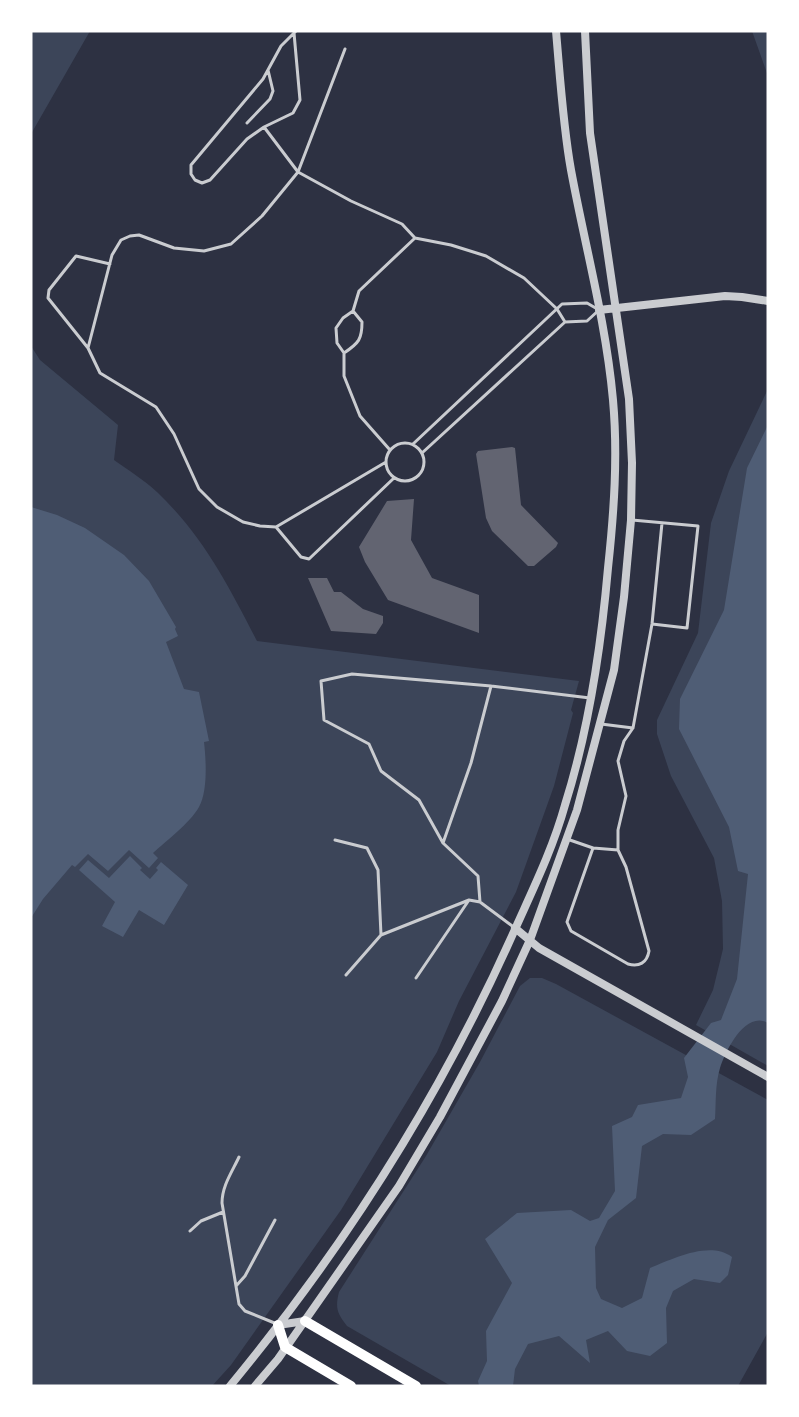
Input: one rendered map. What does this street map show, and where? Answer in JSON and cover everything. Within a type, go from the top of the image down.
[{"type":"main road","points":[[305,1321],[416,1386]]},
{"type":"main road","points":[[278,1325],[285,1348],[351,1386]]},
{"type":"street","points":[[230,1386],[300,1298],[382,1178],[423,1110],[485,994],[548,857],[565,805],[584,735],[606,593],[613,518],[615,462],[613,399],[599,310],[570,166],[556,31]]},
{"type":"street","points":[[255,1386],[305,1321],[398,1186],[440,1117],[502,1001],[530,940],[577,810],[614,670],[624,597],[631,520],[632,463],[629,399],[590,134],[585,31]]},
{"type":"street","points":[[599,310],[725,296],[742,296],[768,301]]},
{"type":"street","points":[[515,928],[539,948],[768,1077]]},
{"type":"street","points":[[278,1325],[305,1321]]},
{"type":"lane","points":[[295,32],[300,100],[294,113],[264,127],[247,138],[210,180],[202,183],[195,180],[191,174],[191,165],[263,79],[281,46],[295,32]]},
{"type":"lane","points":[[88,348],[112,255],[121,240],[139,235],[174,248],[204,251],[232,244],[262,216],[298,172],[346,49]]},
{"type":"lane","points":[[247,123],[270,99],[273,91],[268,69]]},
{"type":"lane","points":[[264,127],[298,172],[351,201],[402,224],[415,238],[451,245],[486,256],[524,278],[557,309],[565,322]]},
{"type":"lane","points":[[390,450],[360,416],[344,376],[344,353],[337,343],[336,328],[343,318],[353,311],[359,291],[415,238]]},
{"type":"lane","points":[[110,264],[76,256],[49,290],[48,298],[88,348],[100,373],[156,407],[174,434],[199,489],[217,507],[243,522],[276,527],[386,462]]},
{"type":"lane","points":[[413,444],[562,304],[587,303],[599,310],[587,321],[565,322],[422,453]]},
{"type":"lane","points":[[344,353],[356,346],[362,335],[362,322],[353,311]]},
{"type":"lane","points":[[401,443],[413,444],[422,453],[424,465],[418,476],[406,481],[394,478],[387,468],[386,462],[390,450],[401,443]]},
{"type":"lane","points":[[276,527],[301,557],[309,559],[394,478]]},
{"type":"lane","points":[[631,520],[698,526],[687,628],[652,624]]},
{"type":"lane","points":[[593,848],[567,922],[571,931],[628,964],[634,966],[642,964],[648,958],[649,951],[626,867],[618,850],[618,830],[626,796],[618,760],[624,741],[633,728],[652,624],[662,523]]},
{"type":"lane","points":[[480,902],[478,876],[443,843],[419,800],[381,771],[369,744],[324,720],[321,681],[352,674],[491,686],[591,698]]},
{"type":"lane","points":[[443,843],[471,763],[491,686]]},
{"type":"lane","points":[[600,724],[633,728]]},
{"type":"lane","points":[[567,838],[593,848],[618,850]]},
{"type":"lane","points":[[335,840],[367,848],[378,870],[381,935]]},
{"type":"lane","points":[[346,975],[381,935],[469,900],[480,902],[515,928]]},
{"type":"lane","points":[[416,978],[469,900]]},
{"type":"lane","points":[[240,1157],[222,1193],[223,1212],[239,1304],[245,1311],[278,1325]]},
{"type":"lane","points":[[190,1231],[201,1220],[223,1212]]},
{"type":"lane","points":[[236,1286],[245,1276],[275,1220]]},
{"type":"shaded area","points":[[31,31],[90,31],[31,134]]},
{"type":"shaded area","points":[[752,31],[768,31],[768,76]]},
{"type":"shaded area","points":[[31,346],[40,360],[118,425],[114,460],[157,492],[188,526],[214,562],[257,641],[579,681],[571,710],[573,713],[554,786],[516,892],[459,1001],[437,1052],[341,1210],[231,1365],[212,1386],[31,1386]]},
{"type":"shaded area","points":[[768,389],[768,1066],[696,1025],[713,990],[723,949],[722,901],[714,858],[671,776],[657,734],[657,720],[698,633],[711,523],[729,471]]},
{"type":"shaded area","points":[[768,425],[768,1023],[752,1022],[744,1027],[726,1052],[718,1074],[715,1119],[691,1135],[663,1134],[642,1146],[636,1198],[608,1220],[595,1247],[596,1288],[601,1299],[622,1308],[642,1298],[650,1268],[680,1256],[702,1251],[713,1250],[723,1252],[732,1257],[728,1275],[720,1283],[694,1279],[673,1291],[666,1308],[667,1343],[650,1356],[627,1351],[608,1331],[586,1340],[590,1363],[559,1336],[528,1344],[515,1369],[513,1386],[479,1386],[478,1381],[487,1361],[486,1331],[512,1283],[485,1239],[517,1213],[571,1210],[590,1221],[599,1218],[615,1191],[612,1126],[632,1117],[638,1105],[681,1098],[688,1077],[684,1058],[711,1023],[721,1020],[737,979],[748,874],[738,871],[729,827],[679,729],[680,699],[724,610],[747,468]]},
{"type":"shaded area","points":[[31,507],[57,515],[85,528],[124,555],[149,581],[176,627],[178,636],[166,642],[184,689],[199,692],[209,741],[204,742],[205,784],[199,807],[184,825],[153,853],[158,858],[149,868],[129,850],[108,871],[88,854],[75,867],[72,865],[43,899],[31,918]]},
{"type":"shaded area","points":[[130,856],[142,868],[140,870],[150,879],[158,870],[156,868],[161,862],[188,885],[164,925],[139,910],[123,937],[102,926],[115,902],[79,870],[88,860],[109,878]]},
{"type":"shaded area","points":[[530,978],[542,978],[556,984],[768,1100],[768,1332],[738,1386],[451,1386],[347,1326],[339,1314],[337,1302],[339,1292],[426,1156],[480,1062],[520,986]]},
{"type":"building","points":[[515,448],[521,505],[558,543],[556,547],[534,566],[528,566],[492,531],[486,518],[476,454],[478,451]]},
{"type":"building","points":[[414,499],[411,540],[432,578],[479,595],[479,633],[388,600],[365,562],[359,547],[387,501]]},
{"type":"building","points":[[308,578],[327,578],[334,592],[341,592],[363,609],[383,616],[383,623],[376,634],[331,631]]}]
